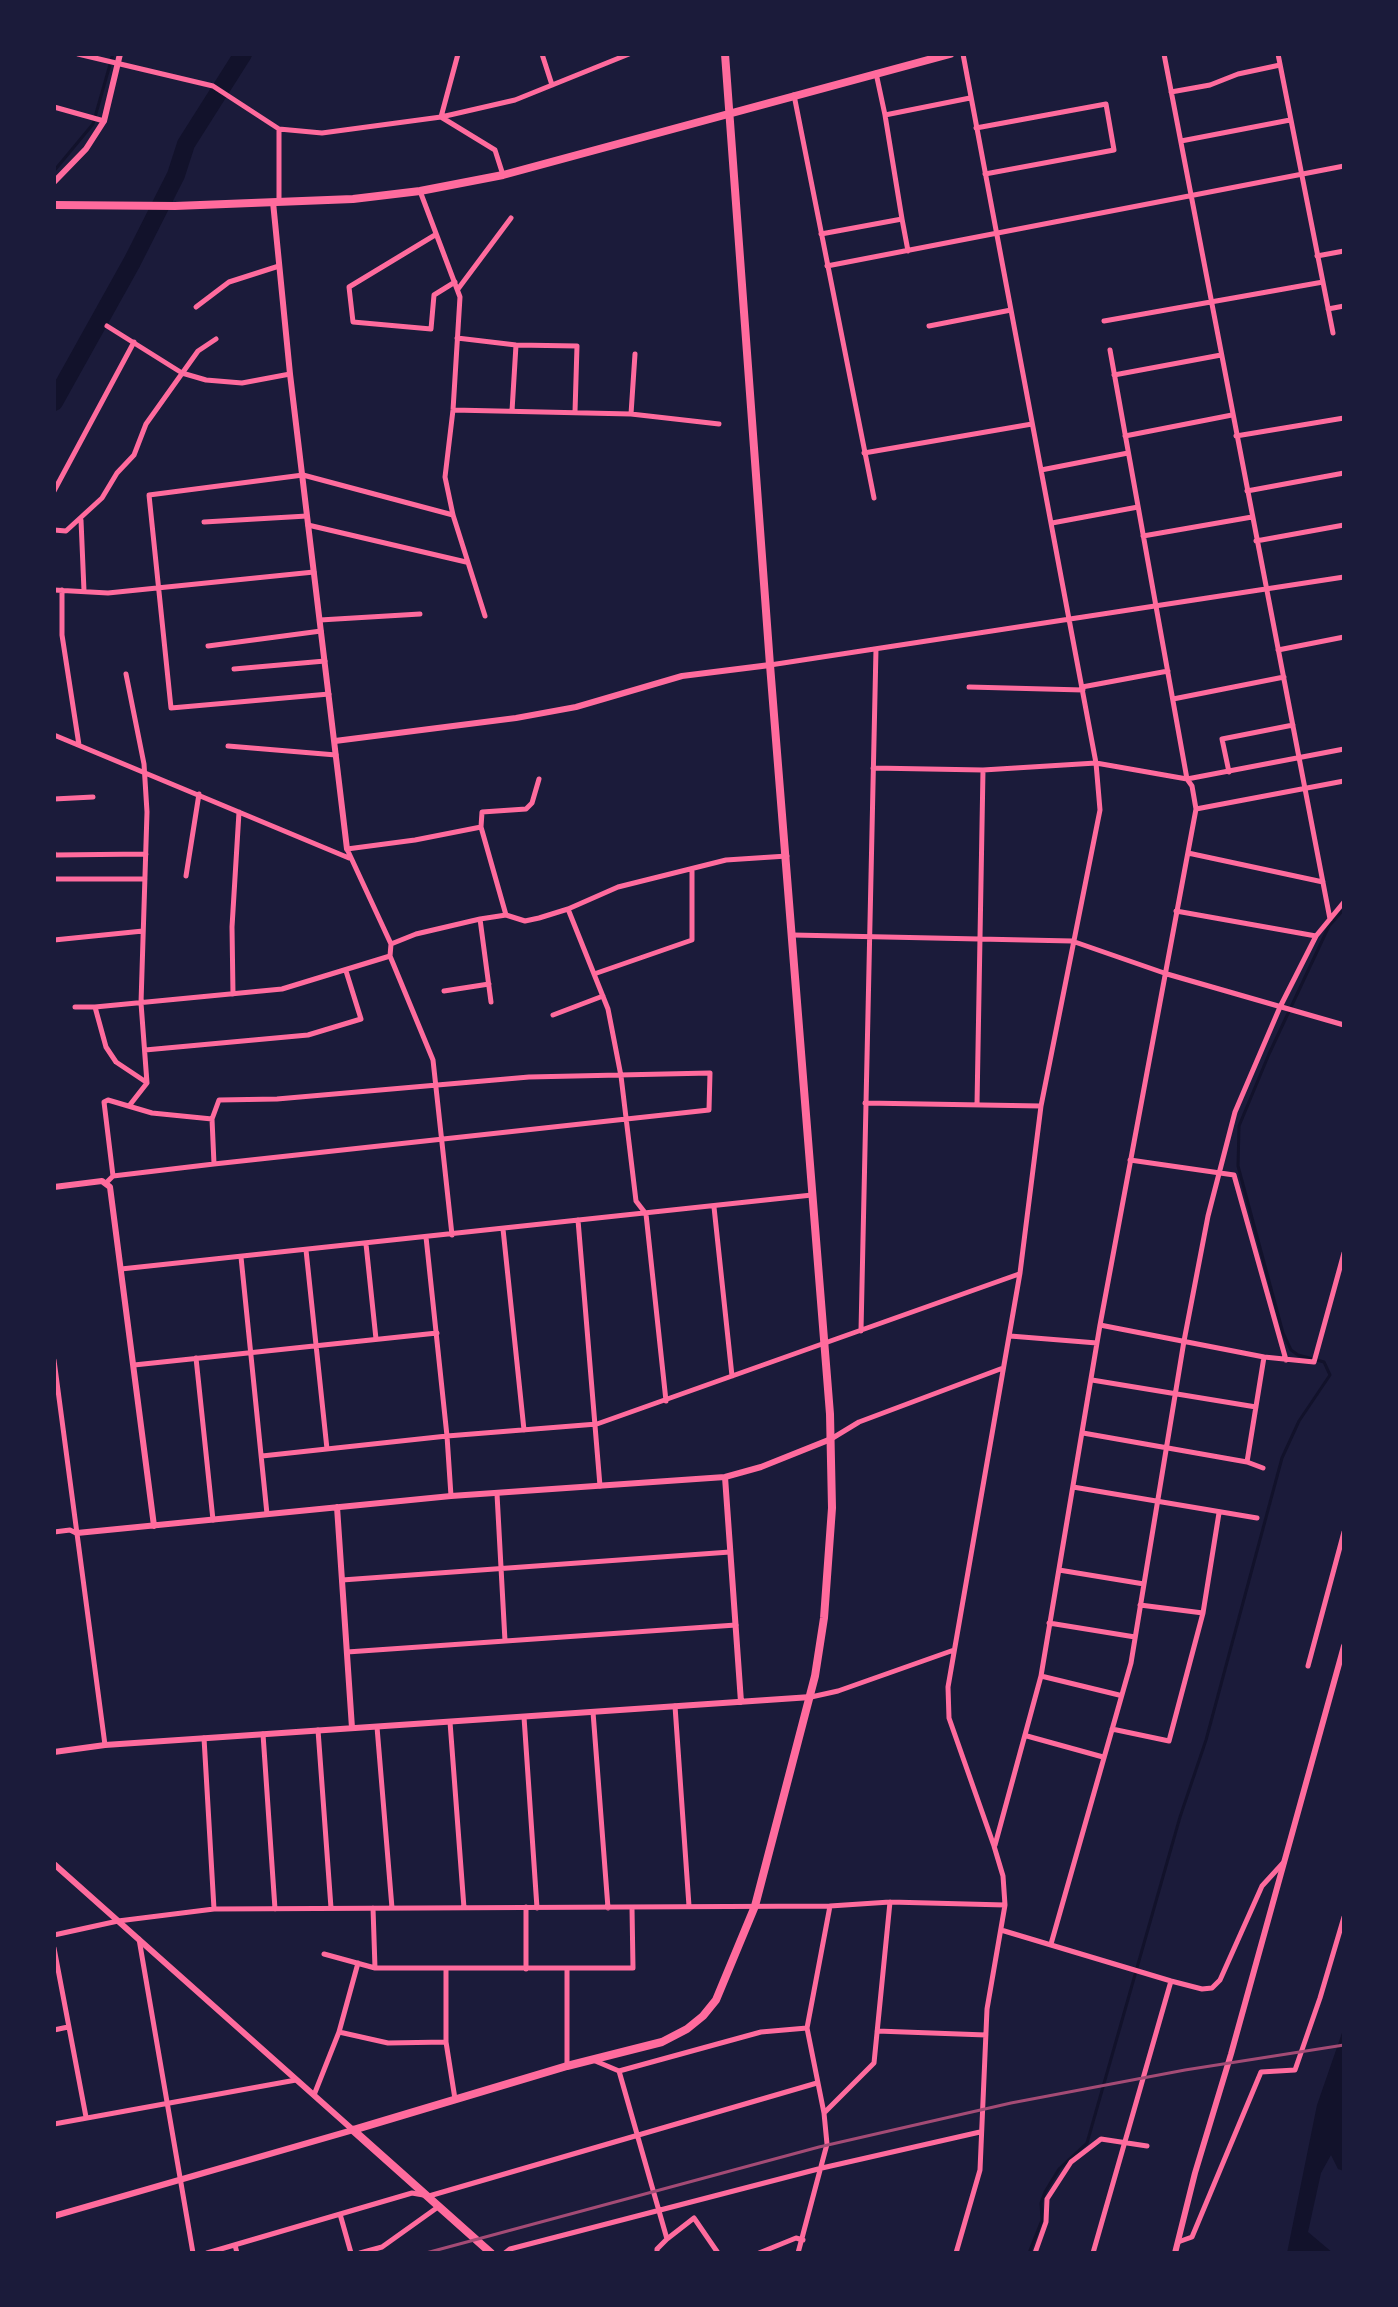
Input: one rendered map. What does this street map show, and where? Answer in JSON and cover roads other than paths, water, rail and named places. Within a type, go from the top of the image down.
[{"type":"main road","points":[[353,2130],[567,2066],[662,2042],[687,2029],[703,2016],[716,2000],[755,1906],[811,1697],[825,1602],[832,1508],[831,1439],[725,54]]},
{"type":"main road","points":[[54,205],[174,206],[353,199],[420,191],[503,175],[950,54]]},
{"type":"main road","points":[[353,2130],[488,2252]]},
{"type":"street","points":[[78,54],[213,86],[279,129],[322,133],[441,117],[515,100],[612,57],[629,54]]},
{"type":"street","points":[[54,182],[86,149],[103,120],[120,54]]},
{"type":"street","points":[[441,117],[458,54]]},
{"type":"street","points":[[542,54],[552,85]]},
{"type":"street","points":[[956,2253],[980,2170],[987,2009],[1005,1905],[1003,1876],[949,1718],[948,1687],[1010,1336],[1041,1106],[1100,810],[1096,763],[1083,688],[963,54]]},
{"type":"street","points":[[1164,54],[1330,920]]},
{"type":"street","points":[[1278,54],[1333,333]]},
{"type":"street","points":[[1171,92],[1210,85],[1238,74],[1280,65]]},
{"type":"street","points":[[876,73],[908,251]]},
{"type":"street","points":[[794,95],[874,498]]},
{"type":"street","points":[[885,115],[970,98]]},
{"type":"street","points":[[976,128],[1106,104],[1114,150],[985,174]]},
{"type":"street","points":[[54,107],[103,120]]},
{"type":"street","points":[[441,117],[495,150],[503,175]]},
{"type":"street","points":[[1181,141],[1290,120]]},
{"type":"street","points":[[279,129],[276,202],[279,266],[347,849],[391,944],[390,956],[433,1060],[452,1235]]},
{"type":"street","points":[[827,266],[1344,166]]},
{"type":"street","points":[[420,191],[460,297],[453,410],[445,477],[453,515],[485,616]]},
{"type":"street","points":[[458,290],[511,218]]},
{"type":"street","points":[[821,234],[902,219]]},
{"type":"street","points":[[435,235],[349,287],[353,322],[431,329],[434,295],[455,282]]},
{"type":"street","points":[[1317,256],[1344,251]]},
{"type":"street","points":[[196,307],[229,282],[279,266]]},
{"type":"street","points":[[1104,321],[1323,282]]},
{"type":"street","points":[[1328,309],[1344,306]]},
{"type":"street","points":[[929,326],[1011,310]]},
{"type":"street","points":[[107,326],[182,373],[206,380],[242,383],[290,374]]},
{"type":"street","points":[[457,338],[516,345],[577,346],[575,412]]},
{"type":"street","points":[[54,530],[66,531],[102,498],[117,473],[134,455],[146,424],[182,373],[198,351],[216,339]]},
{"type":"street","points":[[54,491],[134,342]]},
{"type":"street","points":[[512,411],[516,345]]},
{"type":"street","points":[[994,1846],[1027,1736],[1041,1676],[1100,1325],[1196,809],[1192,786],[1187,779],[1110,350]]},
{"type":"street","points":[[631,414],[635,354]]},
{"type":"street","points":[[1114,375],[1221,355]]},
{"type":"street","points":[[453,410],[631,414],[719,424]]},
{"type":"street","points":[[1125,436],[1232,415]]},
{"type":"street","points":[[1236,436],[1344,418]]},
{"type":"street","points":[[864,453],[1032,424]]},
{"type":"street","points":[[1041,470],[1128,453]]},
{"type":"street","points":[[1247,491],[1344,473]]},
{"type":"street","points":[[329,694],[171,708],[149,495],[303,475],[453,515]]},
{"type":"street","points":[[1052,523],[1138,507]]},
{"type":"street","points":[[204,522],[307,516]]},
{"type":"street","points":[[1143,536],[1252,517]]},
{"type":"street","points":[[81,519],[84,591]]},
{"type":"street","points":[[308,525],[467,562]]},
{"type":"street","points":[[1256,541],[1344,525]]},
{"type":"street","points":[[54,590],[108,593],[314,572]]},
{"type":"street","points":[[335,741],[516,718],[576,707],[682,676],[1344,577]]},
{"type":"street","points":[[62,590],[62,635],[79,745]]},
{"type":"street","points":[[320,620],[420,614]]},
{"type":"street","points":[[208,646],[321,631]]},
{"type":"street","points":[[1278,650],[1344,637]]},
{"type":"street","points":[[861,1331],[876,649]]},
{"type":"street","points":[[234,669],[325,661]]},
{"type":"street","points":[[969,687],[1083,688],[1168,671]]},
{"type":"street","points":[[126,674],[144,764],[147,812],[141,1003],[147,1083],[129,1106]]},
{"type":"street","points":[[1173,699],[1284,677]]},
{"type":"street","points":[[1229,772],[1222,739],[1293,725]]},
{"type":"street","points":[[54,735],[350,858]]},
{"type":"street","points":[[228,746],[337,755]]},
{"type":"street","points":[[873,768],[983,770],[1096,763],[1187,779],[1344,749]]},
{"type":"street","points":[[977,1105],[983,770]]},
{"type":"street","points":[[506,915],[481,827],[482,812],[526,809],[532,803],[539,779]]},
{"type":"street","points":[[1196,809],[1344,781]]},
{"type":"street","points":[[186,876],[199,794]]},
{"type":"street","points":[[54,799],[93,797]]},
{"type":"street","points":[[233,994],[232,927],[239,812]]},
{"type":"street","points":[[347,849],[481,827]]},
{"type":"street","points":[[54,853],[146,854]]},
{"type":"street","points":[[1188,853],[1323,882]]},
{"type":"street","points":[[391,944],[416,934],[480,919],[506,915],[525,921],[568,909],[618,887],[726,860],[787,856]]},
{"type":"street","points":[[594,974],[692,940],[692,870]]},
{"type":"street","points":[[54,879],[145,879]]},
{"type":"street","points":[[1051,1944],[1119,1695],[1131,1663],[1184,1341],[1235,1112],[1280,1007],[1316,936],[1344,902]]},
{"type":"street","points":[[568,909],[608,1009],[621,1076],[636,1201],[646,1214],[666,1401]]},
{"type":"street","points":[[1176,911],[1316,936]]},
{"type":"street","points":[[480,919],[491,1002]]},
{"type":"street","points":[[54,940],[143,931]]},
{"type":"street","points":[[793,935],[1072,941],[1167,974],[1344,1025]]},
{"type":"street","points":[[75,1007],[282,989],[390,956]]},
{"type":"street","points":[[145,1050],[308,1035],[361,1019],[346,971]]},
{"type":"street","points":[[444,991],[489,984]]},
{"type":"street","points":[[553,1015],[603,996]]},
{"type":"street","points":[[95,1007],[106,1047],[116,1062],[147,1083]]},
{"type":"street","points":[[54,1187],[106,1183],[113,1176],[214,1164],[709,1110],[710,1073],[529,1077],[277,1099],[219,1100],[212,1119],[214,1164]]},
{"type":"street","points":[[113,1176],[104,1102],[108,1100],[152,1113],[212,1119]]},
{"type":"street","points":[[865,1103],[1041,1106]]},
{"type":"street","points":[[1130,1160],[1234,1175],[1286,1360]]},
{"type":"street","points":[[106,1183],[110,1187],[154,1526]]},
{"type":"street","points":[[121,1269],[813,1195]]},
{"type":"street","points":[[714,1207],[732,1376]]},
{"type":"street","points":[[578,1220],[600,1486]]},
{"type":"street","points":[[503,1229],[524,1430]]},
{"type":"street","points":[[426,1237],[451,1496]]},
{"type":"street","points":[[366,1244],[376,1339]]},
{"type":"street","points":[[306,1250],[327,1449]]},
{"type":"street","points":[[1100,1325],[1264,1357],[1314,1362],[1344,1253]]},
{"type":"street","points":[[241,1257],[267,1514]]},
{"type":"street","points":[[262,1456],[597,1424],[1020,1273]]},
{"type":"street","points":[[134,1365],[437,1333]]},
{"type":"street","points":[[1010,1336],[1097,1343]]},
{"type":"street","points":[[1247,1462],[1264,1357]]},
{"type":"street","points":[[196,1358],[213,1520]]},
{"type":"street","points":[[54,1363],[105,1745]]},
{"type":"street","points":[[54,1532],[70,1530],[77,1533],[451,1496],[725,1477],[761,1467],[831,1439],[859,1422],[1004,1367]]},
{"type":"street","points":[[1092,1380],[1256,1407]]},
{"type":"street","points":[[1083,1433],[1247,1462],[1263,1468]]},
{"type":"street","points":[[725,1477],[741,1702]]},
{"type":"street","points":[[1073,1487],[1257,1518]]},
{"type":"street","points":[[497,1494],[505,1641]]},
{"type":"street","points":[[337,1507],[352,1728]]},
{"type":"street","points":[[1112,1729],[1169,1741],[1203,1613],[1219,1513]]},
{"type":"street","points":[[1308,1666],[1344,1532]]},
{"type":"street","points":[[342,1580],[730,1552]]},
{"type":"street","points":[[1059,1570],[1144,1584]]},
{"type":"street","points":[[1140,1605],[1203,1613]]},
{"type":"street","points":[[1049,1623],[1135,1637]]},
{"type":"street","points":[[347,1652],[736,1625]]},
{"type":"street","points":[[1175,2253],[1344,1646]]},
{"type":"street","points":[[54,1752],[105,1745],[811,1697],[838,1691],[955,1649]]},
{"type":"street","points":[[1041,1676],[1119,1695]]},
{"type":"street","points":[[675,1706],[689,1906]]},
{"type":"street","points":[[593,1712],[608,1908]]},
{"type":"street","points":[[524,1717],[537,1908]]},
{"type":"street","points":[[450,1722],[464,1908]]},
{"type":"street","points":[[377,1727],[392,1908]]},
{"type":"street","points":[[318,1730],[331,1908]]},
{"type":"street","points":[[263,1734],[275,1909]]},
{"type":"street","points":[[1027,1736],[1103,1757]]},
{"type":"street","points":[[204,1738],[214,1909]]},
{"type":"street","points":[[1001,1930],[1171,1981],[1202,1989],[1212,1988],[1220,1980],[1262,1886],[1283,1863]]},
{"type":"street","points":[[54,1864],[353,2130]]},
{"type":"street","points":[[54,1935],[118,1921],[214,1909],[830,1906],[890,1902],[1005,1905]]},
{"type":"street","points":[[824,2113],[874,2063],[890,1902]]},
{"type":"street","points":[[798,2253],[827,2144],[807,2028],[830,1906]]},
{"type":"street","points":[[526,1907],[526,1969]]},
{"type":"street","points":[[373,1908],[375,1968]]},
{"type":"street","points":[[324,1954],[375,1968],[633,1968],[632,1908]]},
{"type":"street","points":[[1178,2242],[1192,2237],[1261,2072],[1295,2070],[1344,1917]]},
{"type":"street","points":[[139,1939],[193,2253]]},
{"type":"street","points":[[54,1948],[86,2117]]},
{"type":"street","points":[[313,2096],[339,2032],[358,1963]]},
{"type":"street","points":[[567,1969],[567,2066]]},
{"type":"street","points":[[446,1970],[446,2042],[455,2099]]},
{"type":"street","points":[[1093,2253],[1171,1981]]},
{"type":"street","points":[[54,2030],[68,2027]]},
{"type":"street","points":[[593,2060],[619,2071],[761,2032],[807,2028]]},
{"type":"street","points":[[877,2031],[986,2035]]},
{"type":"street","points":[[339,2032],[388,2043],[446,2042]]},
{"type":"street","points":[[619,2071],[667,2239]]},
{"type":"street","points":[[54,2124],[296,2080]]},
{"type":"street","points":[[207,2253],[412,2193],[429,2196],[817,2083]]},
{"type":"street","points":[[54,2216],[353,2130]]},
{"type":"street","points":[[505,2253],[510,2249],[822,2168],[981,2132]]},
{"type":"street","points":[[1035,2253],[1046,2222],[1047,2199],[1071,2162],[1101,2139],[1147,2146]]},
{"type":"street","points":[[360,2253],[382,2247],[439,2206]]},
{"type":"street","points":[[340,2214],[351,2253]]},
{"type":"street","points":[[657,2253],[667,2239],[694,2218],[718,2253]]},
{"type":"street","points":[[759,2253],[796,2238],[803,2240]]},
{"type":"street","points":[[235,2245],[237,2253]]},
{"type":"waterway","points":[[54,171],[93,124],[113,54]]},
{"type":"waterway","points":[[54,402],[132,262],[176,175],[186,144],[243,54]]},
{"type":"waterway","points":[[1029,2253],[1042,2220],[1041,2203],[1045,2192],[1059,2169],[1087,2143],[1180,1817],[1206,1740],[1282,1458],[1299,1421],[1330,1375],[1324,1362],[1291,1350],[1283,1333],[1238,1166],[1239,1126],[1329,926],[1344,909]]},
{"type":"railway","points":[[426,2253],[819,2147],[1011,2103],[1185,2070],[1344,2045]]}]
